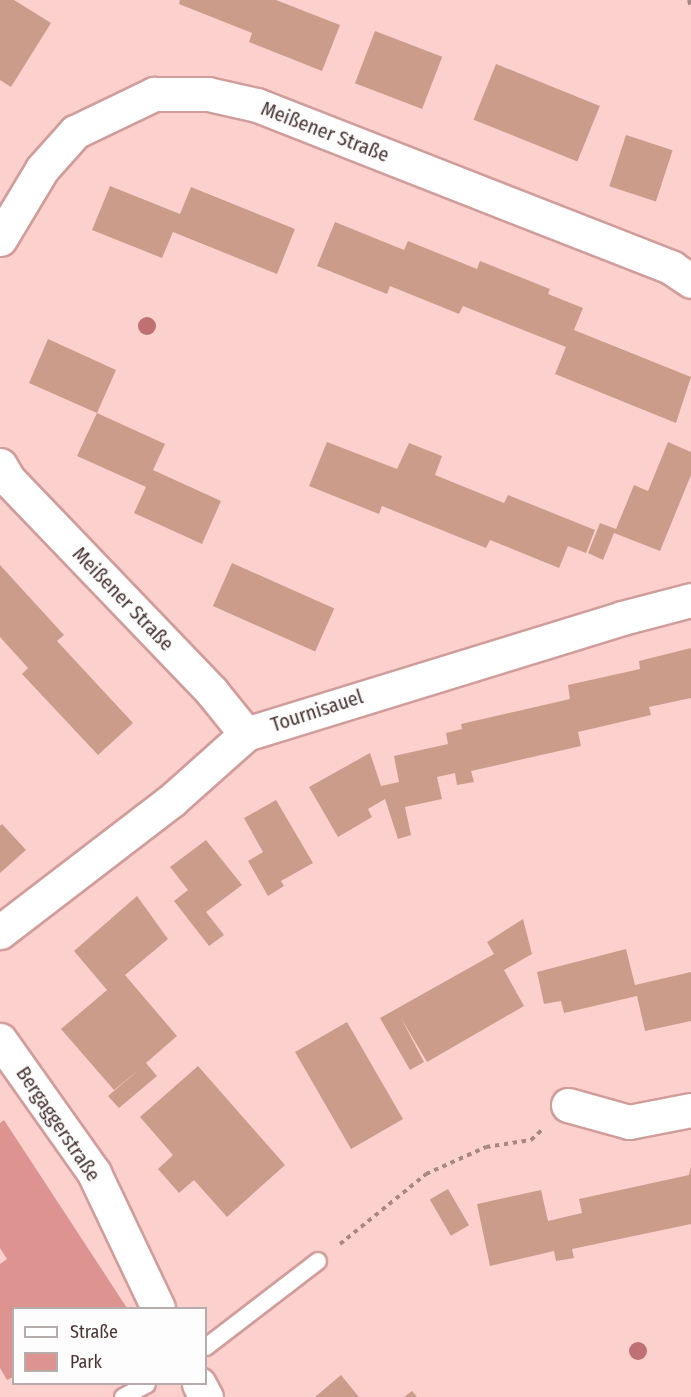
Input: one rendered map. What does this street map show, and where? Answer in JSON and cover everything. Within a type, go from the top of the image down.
[{"type":"street","name":"Meißener Straße","points":[[0,239],[42,169],[75,132],[154,94],[208,94],[257,105],[672,268],[691,281]]},
{"type":"street","name":"Meißener Straße","points":[[0,465],[8,479],[213,692],[246,734]]},
{"type":"street","name":"Tournisauel","points":[[0,932],[172,800],[246,734],[610,621],[691,600]]},
{"type":"street","name":"Bergaggerstraße","points":[[0,1040],[94,1173],[158,1307]]},
{"type":"street","points":[[568,1105],[629,1122],[691,1110]]},
{"type":"lane","points":[[207,1346],[318,1261]]},
{"type":"lane","points":[[123,1397],[144,1385]]},
{"type":"path","points":[[689,0],[691,8]]},
{"type":"path","points":[[318,1261],[426,1174],[486,1147],[531,1140],[568,1105]]},
{"type":"green space","points":[[4,1120],[126,1307],[12,1307],[12,1378],[7,1380],[0,1368],[0,1264],[7,1259],[0,1248],[0,1123]]},
{"type":"building","points":[[0,0],[14,0],[51,23],[11,87],[0,80]]},
{"type":"building","points":[[180,0],[276,0],[340,25],[322,71],[249,42],[252,33],[179,4]]},
{"type":"building","points":[[375,31],[442,57],[422,109],[355,83]]},
{"type":"building","points":[[496,64],[600,106],[577,162],[474,120]]},
{"type":"building","points":[[626,135],[673,150],[656,201],[609,186]]},
{"type":"building","points":[[110,186],[180,214],[191,187],[295,229],[277,274],[173,232],[162,258],[92,230]]},
{"type":"building","points":[[335,222],[404,250],[408,241],[477,269],[480,261],[550,289],[548,294],[583,308],[574,330],[691,377],[676,423],[555,374],[566,347],[463,306],[459,314],[390,286],[387,294],[317,266]]},
{"type":"building","points":[[48,339],[116,370],[97,413],[29,383]]},
{"type":"building","points":[[97,413],[165,444],[153,470],[221,501],[202,544],[134,513],[146,487],[77,456]]},
{"type":"building","points":[[327,442],[397,469],[409,443],[442,456],[435,475],[504,503],[508,495],[595,530],[586,553],[568,546],[559,568],[490,540],[486,548],[382,506],[379,514],[309,486]]},
{"type":"building","points":[[668,442],[691,452],[691,475],[660,551],[614,533],[603,560],[588,553],[600,523],[616,529],[634,485],[648,491]]},
{"type":"building","points":[[232,563],[334,609],[315,651],[213,606]]},
{"type":"building","points":[[0,565],[64,635],[57,641],[133,723],[98,755],[22,674],[28,668],[0,637]]},
{"type":"building","points":[[691,648],[691,698],[649,707],[651,715],[578,732],[581,746],[471,771],[474,782],[457,785],[455,773],[437,777],[442,799],[405,807],[411,835],[398,839],[385,799],[368,809],[372,817],[338,837],[309,787],[370,753],[381,786],[399,782],[394,756],[448,744],[446,733],[462,729],[461,724],[570,699],[568,685],[640,669],[639,661]]},
{"type":"building","points":[[276,800],[313,863],[281,881],[284,886],[268,896],[248,861],[263,852],[244,818]]},
{"type":"building","points":[[2,824],[26,850],[0,873],[0,826]]},
{"type":"building","points":[[206,840],[242,885],[206,912],[224,935],[209,946],[174,901],[188,890],[170,867]]},
{"type":"building","points":[[137,896],[168,939],[125,975],[177,1036],[146,1063],[157,1076],[119,1108],[108,1096],[140,1069],[114,1090],[61,1029],[107,990],[74,951]]},
{"type":"building","points":[[523,919],[532,954],[504,970],[524,1006],[427,1062],[401,1018],[424,1062],[410,1070],[380,1018],[494,954],[487,942]]},
{"type":"building","points":[[626,949],[635,985],[691,972],[691,1021],[645,1031],[637,996],[564,1013],[561,1001],[544,1004],[537,972]]},
{"type":"building","points":[[347,1022],[403,1119],[351,1149],[295,1052]]},
{"type":"building","points":[[198,1066],[285,1165],[227,1217],[194,1180],[179,1193],[158,1169],[173,1155],[140,1117]]},
{"type":"building","points":[[691,1166],[691,1224],[572,1249],[574,1258],[556,1261],[554,1251],[490,1266],[477,1204],[541,1190],[548,1221],[582,1213],[579,1199],[689,1175]]},
{"type":"building","points":[[448,1189],[469,1225],[451,1236],[430,1200]]},
{"type":"building","points":[[341,1375],[359,1397],[315,1397]]},
{"type":"building","points":[[412,1391],[417,1397],[404,1397]]}]
